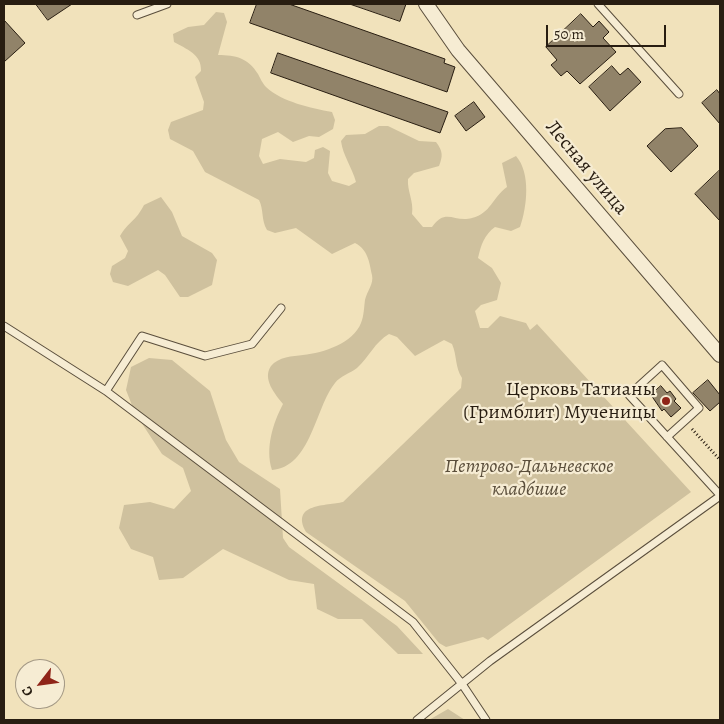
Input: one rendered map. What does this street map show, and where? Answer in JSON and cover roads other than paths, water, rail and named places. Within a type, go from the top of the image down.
[{"type":"street","name":"Лесная улица","points":[[426,4],[458,50],[720,355]]},
{"type":"lane","points":[[137,15],[167,4]]},
{"type":"lane","points":[[598,4],[679,94]]},
{"type":"lane","points":[[106,392],[142,336],[205,356],[252,344],[281,308]]},
{"type":"lane","points":[[4,326],[106,392],[413,622],[462,684],[486,720]]},
{"type":"lane","points":[[417,720],[462,684],[720,496],[629,395],[662,366],[699,408],[667,437]]},
{"type":"place","name":"Церковь Татианы (Гримблит) Мученицы","points":[[666,401]]},
{"type":"park label","name":"Петрово-Дальневское кладбише","points":[[529,478]]}]
